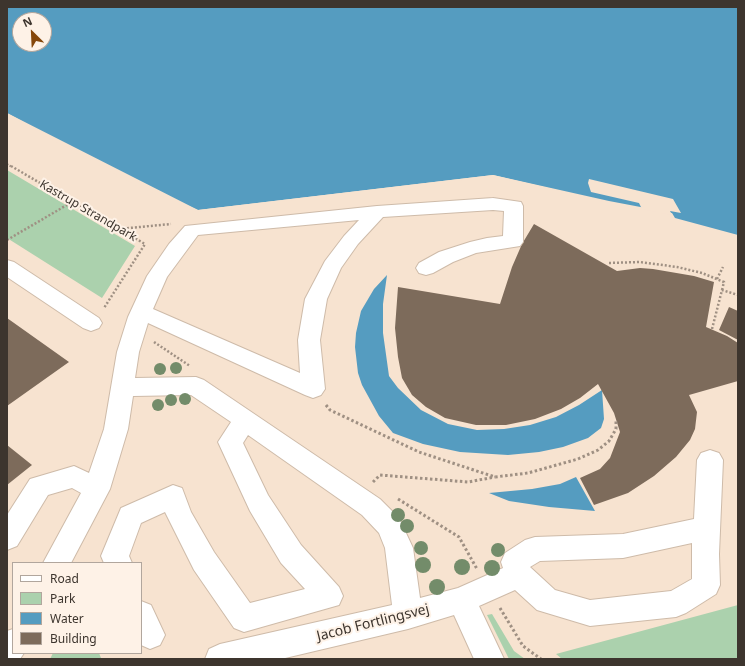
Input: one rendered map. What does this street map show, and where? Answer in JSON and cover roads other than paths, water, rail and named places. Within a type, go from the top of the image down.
[{"type":"street","points":[[58,562],[97,489],[116,429],[128,352],[141,312],[158,276],[176,249],[192,230],[377,212],[493,204],[514,206],[513,242],[487,244],[470,248],[446,257],[426,268]]},
{"type":"street","points":[[141,312],[191,333],[313,389],[309,340],[316,299],[332,266],[351,240],[377,212]]},
{"type":"street","points":[[7,266],[98,316]]},
{"type":"street","points":[[122,387],[196,386],[371,507],[390,526],[399,548],[408,615]]},
{"type":"street","points":[[118,562],[115,556],[130,516],[172,496],[179,514],[204,561],[244,618],[330,596],[291,554],[259,503],[230,442],[245,421]]},
{"type":"street","points":[[707,528],[623,546],[535,549],[515,562],[518,575],[547,601],[590,612],[676,604],[706,585],[705,554],[707,528],[710,460]]},
{"type":"street","points":[[7,538],[39,487],[74,477],[97,489]]},
{"type":"street","name":"Jacob Fortlingsvej","points":[[220,659],[408,615],[461,600],[518,575]]},
{"type":"street","points":[[461,600],[489,659]]},
{"type":"street","points":[[7,654],[12,645]]},
{"type":"water","points":[[7,7],[738,7],[738,235],[675,218],[672,213],[609,201],[493,175],[198,210],[136,183],[7,113]]},
{"type":"water","points":[[387,275],[383,304],[383,333],[389,376],[398,388],[421,410],[448,424],[477,430],[504,429],[530,425],[556,417],[579,405],[602,390],[604,419],[601,428],[588,438],[563,447],[539,452],[508,455],[460,452],[423,444],[393,433],[379,416],[362,385],[358,373],[355,347],[356,333],[361,311],[374,289]]},
{"type":"water","points":[[576,477],[595,511],[549,507],[509,501],[489,493],[532,489],[560,484]]}]
